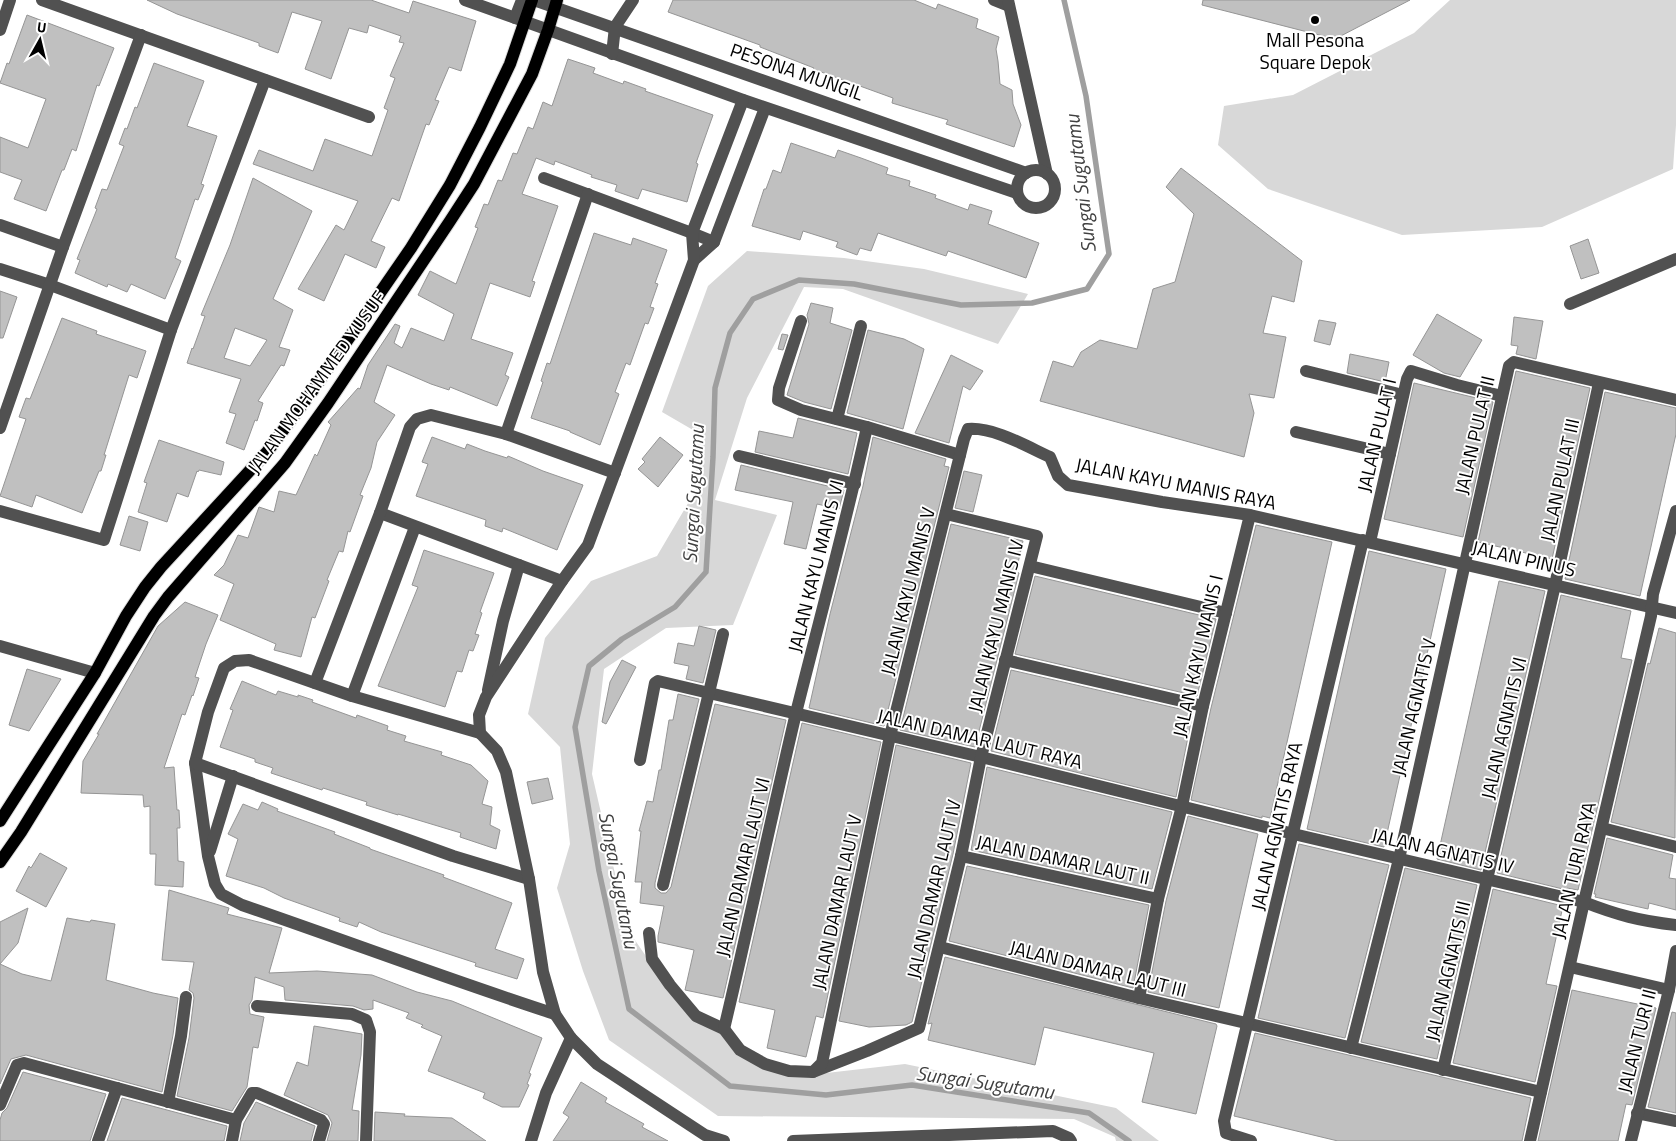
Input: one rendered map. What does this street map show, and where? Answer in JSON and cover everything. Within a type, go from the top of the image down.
[{"type":"main road","name":"JALAN MOHAMMED YUSUF","points":[[0,821],[95,673],[126,616],[145,587],[267,452],[313,390],[411,248],[450,185],[480,127],[510,64],[520,20],[533,0]]},
{"type":"main road","name":"JALAN MOHAMMED YUSUF","points":[[0,862],[71,753],[154,616],[168,597],[285,463],[433,248],[474,184],[509,120],[532,74],[556,3]]},
{"type":"street","points":[[0,30],[10,0]]},
{"type":"street","points":[[42,0],[369,117]]},
{"type":"street","points":[[465,0],[765,108],[1017,193]]},
{"type":"street","points":[[520,20],[522,0]]},
{"type":"street","name":"PESONA MUNGIL","points":[[533,0],[556,3],[616,27],[1026,173]]},
{"type":"street","points":[[612,54],[616,27],[633,0]]},
{"type":"street","points":[[994,0],[1009,3],[1047,174]]},
{"type":"street","points":[[0,428],[63,247],[141,36]]},
{"type":"street","points":[[0,511],[104,540],[171,330],[265,80]]},
{"type":"street","points":[[486,697],[562,581],[588,545],[694,260],[692,233],[744,100]]},
{"type":"street","points":[[694,260],[714,242],[765,108]]},
{"type":"street","points":[[1034,170],[1047,174],[1052,178],[1055,190],[1051,202],[1046,206],[1034,209],[1028,207],[1019,199],[1017,193],[1019,179],[1026,173],[1034,170]]},
{"type":"street","points":[[544,178],[714,242]]},
{"type":"street","points":[[506,434],[588,194]]},
{"type":"street","points":[[0,225],[63,247]]},
{"type":"street","points":[[1570,304],[1676,259]]},
{"type":"street","points":[[0,269],[50,285],[171,330]]},
{"type":"street","points":[[801,321],[779,388],[778,400],[800,410],[867,427],[960,455]]},
{"type":"street","points":[[837,419],[861,326]]},
{"type":"street","name":"JALAN PULAT II","points":[[1465,564],[1509,366],[1514,362],[1676,400]]},
{"type":"street","points":[[1306,371],[1403,395]]},
{"type":"street","name":"JALAN PULAT I","points":[[1367,541],[1407,379],[1411,371],[1456,385],[1502,396]]},
{"type":"street","name":"JALAN PULAT III","points":[[1555,585],[1599,383]]},
{"type":"street","points":[[315,683],[380,513],[410,427],[417,419],[431,414],[506,434],[615,473]]},
{"type":"street","name":"JALAN KAYU MANIS VI","points":[[796,714],[855,484],[867,427]]},
{"type":"street","name":"JALAN KAYU MANIS RAYA","points":[[960,455],[968,429],[980,428],[1050,457],[1058,476],[1068,485],[1250,515],[1367,541]]},
{"type":"street","points":[[1296,432],[1390,454]]},
{"type":"street","name":"JALAN KAYU MANIS V","points":[[890,736],[960,455]]},
{"type":"street","points":[[739,456],[855,484]]},
{"type":"street","name":"JALAN TURI RAYA","points":[[1530,1141],[1649,626],[1653,594],[1676,511]]},
{"type":"street","points":[[380,513],[562,581]]},
{"type":"street","name":"JALAN KAYU MANIS IV","points":[[946,514],[1037,536],[981,757]]},
{"type":"street","name":"JALAN KAYU MANIS I","points":[[1138,998],[1158,899],[1182,806],[1250,515]]},
{"type":"street","points":[[352,696],[415,527]]},
{"type":"street","name":"JALAN PINUS","points":[[1367,541],[1676,613]]},
{"type":"street","name":"JALAN AGNATIS RAYA","points":[[1247,1141],[1226,1133],[1224,1121],[1293,834],[1367,541]]},
{"type":"street","points":[[480,732],[479,715],[486,697],[503,621],[519,564]]},
{"type":"street","name":"JALAN AGNATIS V","points":[[1351,1048],[1398,859],[1465,564]]},
{"type":"street","points":[[1030,566],[1226,613]]},
{"type":"street","name":"JALAN AGNATIS VI","points":[[1488,880],[1555,585]]},
{"type":"street","points":[[663,885],[724,634]]},
{"type":"street","points":[[0,646],[95,673]]},
{"type":"street","points":[[555,1014],[457,982],[380,952],[242,905],[221,894],[215,884],[208,856],[195,764],[208,712],[224,668],[235,661],[248,660],[352,696],[480,732],[497,751],[506,772],[529,879],[544,972],[555,1014],[571,1038],[597,1064],[705,1135],[724,1141]]},
{"type":"street","points":[[1006,660],[1204,706]]},
{"type":"street","name":"JALAN DAMAR LAUT RAYA","points":[[640,760],[655,683],[658,681],[981,757],[1293,834]]},
{"type":"street","name":"JALAN DAMAR LAUT VI","points":[[724,1029],[756,896],[796,714]]},
{"type":"street","name":"JALAN DAMAR LAUT V","points":[[813,1072],[822,1063],[890,736]]},
{"type":"street","name":"JALAN DAMAR LAUT IV","points":[[813,1072],[823,1070],[867,1052],[919,1028],[961,856],[981,757]]},
{"type":"street","points":[[195,764],[454,856],[529,879]]},
{"type":"street","points":[[208,856],[233,776]]},
{"type":"street","points":[[1602,828],[1676,847]]},
{"type":"street","name":"JALAN AGNATIS IV","points":[[1293,834],[1584,902],[1614,914],[1643,921],[1676,925]]},
{"type":"street","name":"JALAN DAMAR LAUT II","points":[[961,856],[1158,899]]},
{"type":"street","name":"JALAN AGNATIS III","points":[[1443,1070],[1488,880]]},
{"type":"street","points":[[649,933],[652,959],[670,985],[696,1016],[724,1029],[740,1050],[765,1064],[789,1071],[813,1072]]},
{"type":"street","name":"JALAN DAMAR LAUT III","points":[[940,947],[1138,998],[1248,1023]]},
{"type":"street","name":"JALAN TURI II","points":[[1631,1141],[1670,990],[1676,951]]},
{"type":"street","points":[[1570,967],[1670,990]]},
{"type":"street","points":[[168,1102],[181,1036],[186,997]]},
{"type":"street","points":[[257,1006],[352,1014],[366,1020],[370,1032],[366,1141]]},
{"type":"street","points":[[1248,1023],[1541,1092]]},
{"type":"street","points":[[531,1141],[546,1093],[571,1038]]},
{"type":"street","points":[[0,1105],[17,1065],[21,1063],[236,1120]]},
{"type":"street","points":[[98,1141],[117,1088]]},
{"type":"street","points":[[232,1141],[236,1120],[252,1093],[257,1093],[321,1120],[324,1124],[319,1141]]},
{"type":"street","points":[[1637,1113],[1676,1121]]},
{"type":"street","points":[[793,1141],[1053,1131],[1069,1138],[1071,1141]]},
{"type":"shaded area","points":[[1450,0],[1676,0],[1676,125],[1673,169],[1542,227],[1402,235],[1268,189],[1218,145],[1224,106],[1293,95],[1414,33]]},
{"type":"shaded area","points":[[747,251],[844,258],[924,269],[1028,294],[998,344],[843,289],[804,287],[747,398],[715,500],[777,515],[733,625],[666,628],[604,669],[592,774],[628,930],[676,1000],[724,1029],[744,1053],[809,1075],[905,1064],[1116,1108],[1159,1141],[1116,1141],[1115,1137],[1074,1119],[718,1116],[609,1040],[583,971],[557,888],[570,844],[560,747],[528,714],[545,638],[591,581],[657,556],[697,488],[693,430],[662,412],[708,286]]},
{"type":"building","points":[[147,0],[371,0],[409,13],[413,1],[476,21],[461,71],[449,67],[435,100],[439,101],[429,125],[426,124],[399,201],[392,198],[371,241],[385,247],[376,268],[345,254],[324,301],[298,289],[336,225],[344,230],[358,201],[253,164],[259,150],[313,171],[325,139],[372,156],[388,110],[384,108],[395,78],[390,76],[404,43],[399,42],[401,36],[369,25],[367,33],[349,28],[331,79],[305,69],[322,21],[292,12],[278,53],[259,46],[259,43],[177,14]]},
{"type":"building","points":[[673,0],[914,0],[936,9],[938,4],[978,19],[976,28],[999,37],[996,49],[1000,84],[1012,90],[1013,104],[1021,125],[1014,147],[946,124],[948,120],[892,103],[893,98],[813,69],[760,47],[760,45],[668,12]]},
{"type":"building","name":"Mall Pesona Square Depok","points":[[1203,0],[1410,0],[1335,39],[1202,5]]},
{"type":"building","points":[[27,15],[114,48],[99,86],[97,85],[76,151],[72,149],[46,211],[14,199],[22,180],[0,172],[0,137],[28,148],[46,99],[0,83]]},
{"type":"building","points":[[568,59],[595,68],[593,73],[623,84],[624,81],[646,89],[645,91],[713,115],[696,163],[698,164],[687,202],[642,189],[638,199],[615,191],[617,185],[591,177],[592,175],[555,161],[554,165],[536,158],[522,194],[558,206],[532,281],[535,282],[530,297],[490,283],[471,339],[513,353],[505,375],[509,377],[497,406],[450,387],[449,390],[431,384],[387,365],[374,402],[395,415],[377,442],[371,468],[360,495],[363,496],[350,532],[348,531],[343,552],[339,551],[327,580],[329,581],[315,618],[312,617],[301,657],[274,650],[276,644],[220,620],[234,584],[214,575],[224,565],[238,535],[248,538],[259,507],[274,512],[279,491],[296,495],[331,425],[328,422],[358,388],[360,389],[368,365],[395,324],[400,326],[394,343],[402,348],[411,328],[444,341],[454,314],[418,295],[430,271],[456,284],[478,228],[475,227],[484,204],[488,205],[498,180],[502,181],[513,153],[517,154],[528,127],[533,129],[543,102],[552,106]]},
{"type":"building","points":[[154,63],[204,81],[187,126],[217,136],[201,184],[204,185],[198,200],[195,199],[175,258],[181,261],[165,299],[131,284],[127,292],[108,284],[107,287],[75,273],[80,260],[77,259],[97,209],[95,208],[102,189],[107,190],[124,146],[119,144],[135,107],[137,108]]},
{"type":"building","points":[[791,143],[835,158],[838,150],[888,168],[886,174],[910,181],[909,186],[936,195],[935,198],[968,210],[970,204],[992,211],[988,224],[1039,243],[1026,278],[948,251],[946,256],[878,233],[871,251],[860,248],[857,255],[836,247],[838,242],[803,231],[800,240],[752,226],[764,189],[766,189],[773,170],[781,173]]},
{"type":"building","points":[[1181,168],[1302,261],[1294,302],[1272,296],[1263,333],[1286,337],[1274,398],[1249,394],[1254,413],[1244,457],[1040,401],[1053,361],[1073,367],[1081,352],[1100,340],[1137,349],[1153,289],[1175,282],[1194,214],[1166,187]]},
{"type":"building","points":[[253,178],[312,211],[273,299],[293,310],[279,347],[290,350],[284,366],[281,365],[258,401],[263,403],[244,450],[226,443],[236,414],[229,412],[241,379],[187,363],[205,316],[201,315],[230,245]],"holes":[[[235,328],[267,340],[250,366],[224,358]]]},
{"type":"building","points":[[594,233],[631,245],[633,238],[667,250],[655,283],[658,284],[650,307],[654,308],[648,324],[645,323],[630,365],[626,363],[615,392],[619,394],[600,445],[570,431],[531,418],[547,363],[550,364]]},
{"type":"building","points":[[1588,239],[1599,273],[1581,279],[1570,246]]},
{"type":"building","points":[[0,291],[17,297],[3,338],[0,338]]},
{"type":"building","points":[[811,303],[833,308],[830,323],[852,330],[831,409],[804,402],[787,395],[809,324],[807,315]]},
{"type":"building","points":[[1437,314],[1482,340],[1460,377],[1444,373],[1413,355]]},
{"type":"building","points":[[1514,317],[1543,321],[1536,359],[1516,354],[1518,346],[1511,345]]},
{"type":"building","points":[[62,318],[97,331],[96,334],[146,351],[137,378],[129,375],[104,455],[106,455],[101,471],[99,471],[82,513],[36,495],[32,507],[0,496],[26,419],[19,417],[26,398],[30,399]]},
{"type":"building","points":[[1319,320],[1336,323],[1330,345],[1314,341]]},
{"type":"building","points":[[868,330],[904,339],[924,349],[903,429],[847,413]]},
{"type":"building","points":[[782,334],[788,335],[783,350],[778,349]]},
{"type":"building","points":[[1350,354],[1389,362],[1385,382],[1347,373]]},
{"type":"building","points":[[951,355],[983,371],[970,390],[963,386],[949,443],[915,433]]},
{"type":"building","points":[[1516,371],[1590,388],[1552,559],[1478,542]]},
{"type":"building","points":[[1414,383],[1493,402],[1463,537],[1384,519]]},
{"type":"building","points":[[1605,392],[1676,408],[1676,434],[1640,596],[1565,579]]},
{"type":"building","points":[[798,418],[857,433],[848,474],[755,452],[759,431],[793,438]]},
{"type":"building","points":[[432,437],[465,449],[467,444],[507,458],[508,456],[583,485],[557,550],[503,528],[502,532],[485,526],[486,520],[416,496],[428,464],[422,462]]},
{"type":"building","points":[[660,437],[683,455],[658,487],[638,469],[645,462],[642,459]]},
{"type":"building","points":[[873,437],[946,459],[944,466],[949,467],[884,726],[809,708],[830,614],[863,486]]},
{"type":"building","points":[[159,440],[224,462],[221,475],[197,471],[188,497],[177,493],[167,522],[138,512],[147,483],[144,482]]},
{"type":"building","points":[[741,465],[844,490],[839,509],[817,504],[806,549],[784,544],[793,502],[735,490]]},
{"type":"building","points":[[964,471],[982,475],[973,512],[955,508]]},
{"type":"building","points":[[129,516],[148,522],[140,551],[120,545]]},
{"type":"building","points":[[951,524],[1023,541],[1016,572],[1019,573],[975,747],[900,730]]},
{"type":"building","points":[[1256,525],[1332,542],[1270,818],[1262,816],[1262,818],[1191,800],[1211,708]]},
{"type":"building","points":[[424,550],[494,573],[480,612],[482,613],[475,634],[479,635],[473,651],[469,650],[462,672],[457,671],[445,707],[378,686],[418,587],[412,585]]},
{"type":"building","points":[[1369,551],[1446,569],[1384,847],[1307,829]]},
{"type":"building","points":[[1035,576],[1216,619],[1197,696],[1015,654]]},
{"type":"building","points":[[1499,581],[1545,591],[1481,870],[1437,859]]},
{"type":"building","points":[[1561,595],[1631,611],[1621,658],[1632,660],[1578,890],[1567,888],[1567,890],[1497,873]]},
{"type":"building","points":[[185,602],[218,615],[195,677],[199,678],[193,696],[185,715],[182,714],[164,768],[174,767],[180,828],[177,828],[178,861],[184,862],[183,887],[155,885],[156,854],[150,854],[150,806],[144,807],[143,795],[81,793],[83,761],[99,734],[97,734],[158,626]]},
{"type":"building","points":[[699,626],[716,630],[703,683],[686,679],[689,666],[674,663],[678,643],[694,646]]},
{"type":"building","points":[[1659,628],[1676,633],[1675,838],[1611,822],[1648,663],[1650,664]]},
{"type":"building","points":[[622,660],[636,667],[606,724],[602,722],[610,682]]},
{"type":"building","points":[[27,669],[61,679],[29,731],[9,725]]},
{"type":"building","points":[[1011,670],[1193,712],[1176,797],[991,751]]},
{"type":"building","points":[[242,681],[276,695],[278,691],[298,697],[298,695],[356,718],[357,715],[388,726],[387,730],[406,736],[404,741],[442,752],[441,755],[471,765],[488,781],[482,804],[492,807],[490,825],[500,830],[496,849],[460,837],[461,833],[366,805],[367,802],[323,788],[322,790],[271,773],[273,768],[255,762],[255,759],[220,747],[233,710],[230,709]]},
{"type":"building","points":[[678,694],[699,699],[655,883],[655,888],[661,893],[666,893],[671,887],[715,704],[786,720],[723,998],[685,990],[694,950],[658,942],[664,906],[640,903],[642,882],[635,882],[641,831],[639,831],[647,801],[653,802],[659,770],[661,770],[669,720],[673,720]]},
{"type":"building","points":[[802,723],[881,742],[823,1018],[816,1016],[806,1057],[767,1048],[775,1010],[739,1002]]},
{"type":"building","points":[[896,745],[971,763],[953,854],[912,1022],[906,1025],[869,1027],[839,1021]]},
{"type":"building","points":[[987,767],[1172,812],[1152,889],[971,850]]},
{"type":"building","points":[[548,778],[553,799],[532,804],[527,782]]},
{"type":"building","points":[[262,802],[278,809],[277,811],[335,832],[334,834],[370,849],[444,875],[443,877],[512,903],[495,949],[524,959],[517,979],[475,966],[476,963],[381,932],[359,922],[357,927],[339,921],[340,918],[284,898],[264,888],[226,876],[238,839],[228,834],[243,804],[258,810]]},
{"type":"building","points":[[1188,816],[1258,834],[1219,1008],[1148,992],[1166,901]]},
{"type":"building","points":[[1607,838],[1673,855],[1669,878],[1676,879],[1676,910],[1649,903],[1648,909],[1595,897],[1596,894],[1594,894]]},
{"type":"building","points":[[1299,844],[1389,865],[1345,1038],[1258,1018]]},
{"type":"building","points":[[40,853],[67,868],[46,907],[16,891],[29,866],[31,868]]},
{"type":"building","points":[[967,866],[1149,905],[1133,988],[949,941]]},
{"type":"building","points":[[1405,868],[1477,885],[1437,1059],[1361,1042]]},
{"type":"building","points":[[1493,889],[1563,906],[1546,984],[1557,986],[1535,1082],[1453,1063]]},
{"type":"building","points":[[169,890],[229,908],[227,914],[282,928],[269,973],[317,971],[372,975],[417,992],[452,1001],[542,1038],[529,1073],[531,1074],[527,1084],[529,1085],[519,1107],[502,1107],[483,1098],[485,1093],[428,1071],[442,1036],[406,1018],[409,1013],[373,1000],[373,1009],[364,1010],[353,1006],[285,1000],[284,987],[255,977],[252,1000],[249,1005],[250,1014],[264,1017],[258,1048],[253,1047],[247,1087],[232,1111],[177,1096],[189,1038],[194,998],[193,993],[189,990],[194,962],[162,960]]},
{"type":"building","points":[[28,908],[18,943],[0,964],[0,922]]},
{"type":"building","points":[[67,918],[115,924],[106,980],[178,998],[162,1092],[26,1055],[11,1059],[0,1084],[0,964],[22,974],[51,981]]},
{"type":"building","points":[[945,957],[1216,1024],[1196,1114],[1142,1102],[1154,1053],[1044,1027],[1035,1065],[928,1040],[932,1023],[928,1024]]},
{"type":"building","points":[[1572,990],[1656,1008],[1632,1105],[1626,1104],[1618,1141],[1538,1141]]},
{"type":"building","points":[[1672,1012],[1676,1013],[1676,1113],[1648,1107]]},
{"type":"building","points":[[314,1026],[362,1034],[361,1055],[352,1110],[359,1111],[358,1141],[327,1141],[332,1123],[328,1115],[284,1095],[297,1062],[308,1066]]},
{"type":"building","points":[[1255,1033],[1531,1098],[1522,1141],[1338,1141],[1234,1116]]},
{"type":"building","points":[[23,1072],[106,1094],[90,1141],[0,1141],[2,1113],[7,1108]]},
{"type":"building","points":[[581,1082],[607,1098],[605,1102],[644,1124],[642,1127],[668,1141],[553,1141],[569,1117],[563,1113]]},
{"type":"building","points":[[122,1098],[227,1126],[224,1141],[107,1141]]},
{"type":"building","points":[[256,1102],[315,1126],[311,1141],[240,1141],[244,1123]]},
{"type":"building","points":[[375,1112],[405,1114],[404,1116],[452,1118],[486,1141],[374,1141]]},
{"type":"waterway","name":"Sungai Sugutamu","points":[[1064,0],[1086,96],[1109,254],[1087,289],[1032,303],[961,305],[854,284],[799,280],[753,299],[730,333],[715,388],[706,572],[675,607],[622,639],[589,666],[575,727],[599,871],[629,1009],[730,1086],[826,1095],[912,1085],[1089,1113],[1129,1141]]},
{"type":"place","name":"Mall Pesona Square Depok","points":[[1315,20]]}]
